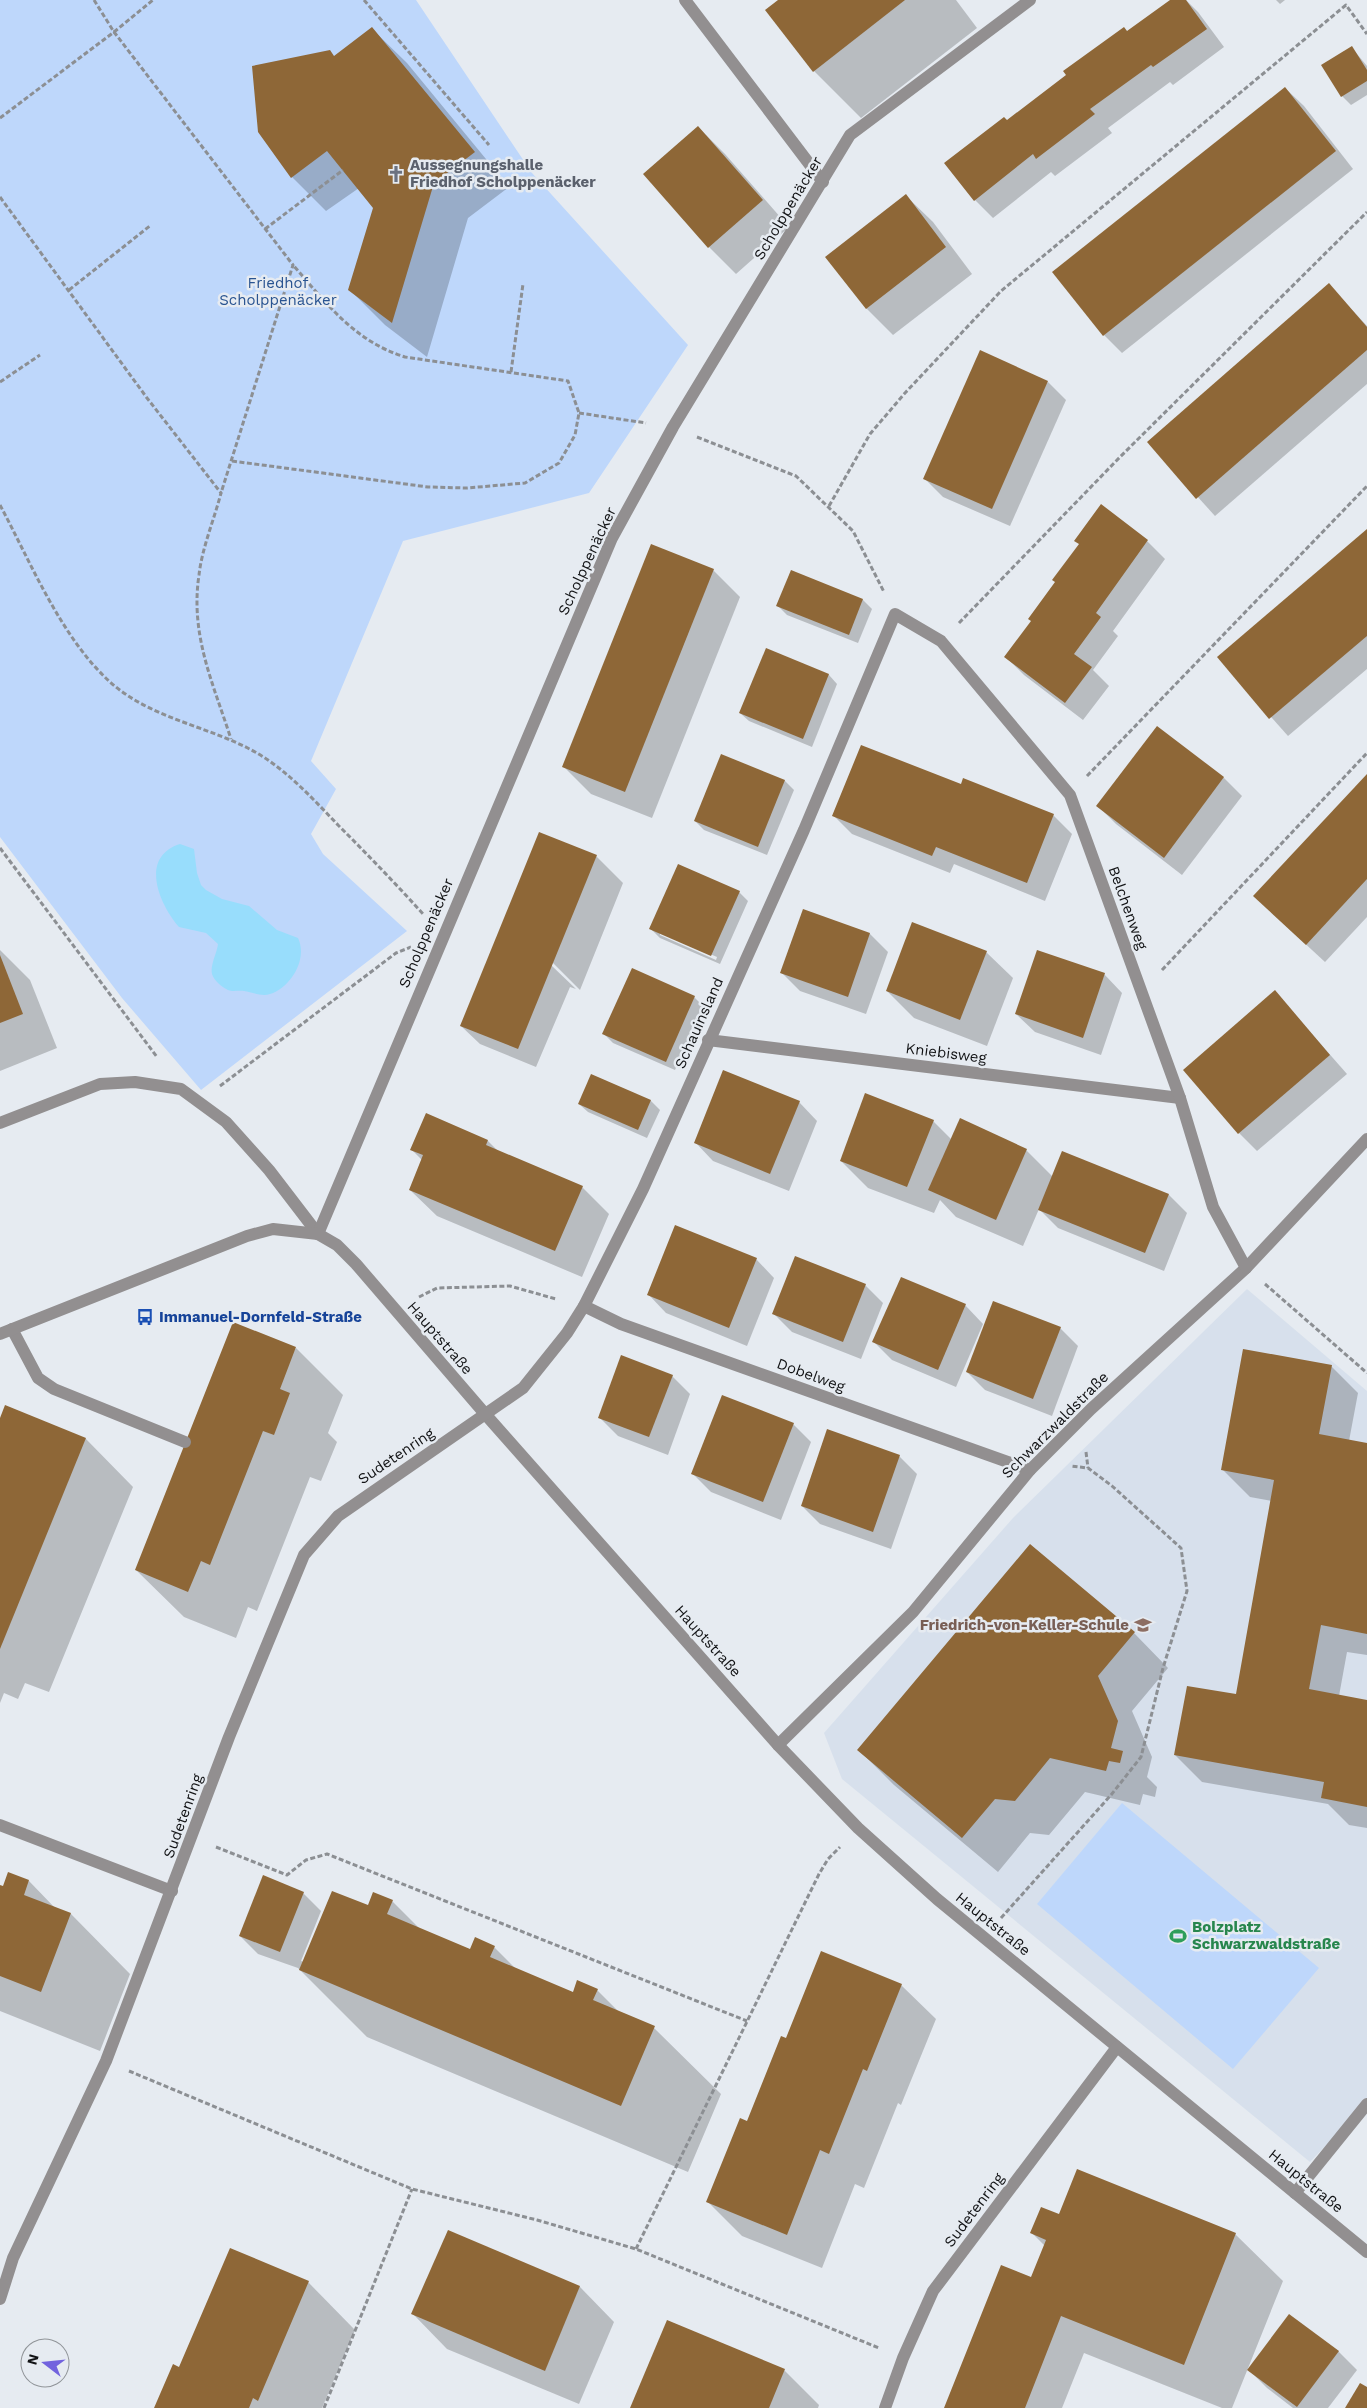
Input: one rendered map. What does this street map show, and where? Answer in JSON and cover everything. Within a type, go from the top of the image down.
[{"type":"street","points":[[686,0],[823,182]]},
{"type":"street","name":"Scholppenäcker","points":[[318,1234],[612,538],[673,427],[850,135],[1030,0]]},
{"type":"street","name":"Belchenweg","points":[[896,614],[941,641],[1070,795],[1180,1098],[1213,1207],[1246,1268]]},
{"type":"street","name":"Schauinsland","points":[[486,1415],[522,1388],[567,1333],[584,1306],[643,1189],[708,1040],[804,830],[896,614]]},
{"type":"street","name":"Kniebisweg","points":[[708,1040],[1180,1098]]},
{"type":"street","points":[[0,1123],[100,1084],[135,1082],[181,1089],[226,1122],[269,1170],[318,1234]]},
{"type":"street","name":"Schwarzwaldstraße","points":[[778,1745],[913,1612],[1034,1466],[1091,1409],[1246,1268],[1367,1139]]},
{"type":"street","name":"Hauptstraße","points":[[6,1332],[247,1236],[273,1229],[318,1234],[337,1245],[356,1264],[486,1415],[778,1745],[858,1828],[983,1937],[1367,2252]]},
{"type":"street","name":"Dobelweg","points":[[584,1306],[621,1324],[1034,1466]]},
{"type":"street","points":[[6,1332],[38,1378],[54,1389],[185,1442]]},
{"type":"street","name":"Sudetenring","points":[[0,2299],[14,2258],[106,2062],[230,1736],[304,1555],[338,1516],[486,1415]]},
{"type":"street","points":[[0,1825],[172,1891]]},
{"type":"street","name":"Sudetenring","points":[[885,2408],[903,2358],[933,2291],[1116,2047]]},
{"type":"street","points":[[1295,2193],[1367,2104]]},
{"type":"path","points":[[94,0],[114,32],[293,265],[332,311],[372,344],[385,351],[405,357],[568,381],[579,413],[575,435],[558,463],[525,483],[467,488],[428,487],[232,461]]},
{"type":"path","points":[[0,118],[114,32],[153,0]]},
{"type":"path","points":[[364,0],[489,145]]},
{"type":"path","points":[[829,506],[870,434],[904,393],[1001,292],[1346,5],[1367,34]]},
{"type":"path","points":[[265,229],[343,170]]},
{"type":"path","points":[[0,197],[70,290],[146,398],[221,493]]},
{"type":"path","points":[[941,641],[1120,457],[1367,212]]},
{"type":"path","points":[[70,290],[151,226]]},
{"type":"path","points":[[232,739],[201,648],[197,623],[199,574],[221,493],[293,265]]},
{"type":"path","points":[[511,372],[523,284]]},
{"type":"path","points":[[0,382],[40,356]]},
{"type":"path","points":[[579,413],[673,427],[796,476],[829,506],[853,532],[896,614]]},
{"type":"path","points":[[1070,795],[1367,486]]},
{"type":"path","points":[[0,505],[70,635],[110,682],[136,700],[179,720],[232,739],[268,760],[312,797],[443,935],[396,953],[225,1082],[202,1103]]},
{"type":"path","points":[[1141,992],[1367,753]]},
{"type":"path","points":[[0,848],[181,1089]]},
{"type":"path","points":[[1246,1268],[1367,1373]]},
{"type":"path","points":[[394,1310],[437,1288],[510,1286],[584,1306]]},
{"type":"path","points":[[983,1937],[1112,1795],[1141,1757],[1163,1668],[1187,1591],[1181,1548],[1112,1486],[1088,1468],[1034,1466]]},
{"type":"path","points":[[636,2249],[819,1874],[828,1859],[858,1828]]},
{"type":"path","points":[[192,1838],[287,1876],[306,1860],[327,1854],[747,2022]]},
{"type":"path","points":[[106,2062],[412,2189],[537,2220],[636,2249],[903,2358]]},
{"type":"path","points":[[324,2408],[412,2189]]},
{"type":"shaded area","points":[[180,844],[194,849],[197,873],[201,885],[206,890],[222,899],[249,906],[277,930],[298,938],[301,946],[301,955],[296,971],[291,979],[278,990],[264,995],[230,991],[223,987],[212,974],[218,944],[206,933],[179,927],[172,917],[160,894],[156,870],[160,859],[167,850]]},
{"type":"shaded area","name":"Friedrich-von-Keller-Schule","points":[[1247,1289],[1367,1391],[1367,2102],[1310,2162],[842,1779],[824,1733],[1013,1518]]},
{"type":"green space","name":"Friedhof Scholppenäcker","points":[[0,0],[416,0],[532,173],[688,345],[589,493],[403,541],[311,761],[336,789],[311,834],[323,854],[407,931],[201,1090],[122,998],[0,837]]},
{"type":"green space","name":"Bolzplatz Schwarzwaldstraße","points":[[1122,1803],[1319,1968],[1233,2069],[1037,1904]]},
{"type":"building","points":[[778,0],[905,0],[813,72],[765,10]]},
{"type":"building","points":[[1170,0],[1186,0],[1207,29],[1153,67],[1151,65],[1090,109],[1095,114],[1036,159],[1033,154],[974,201],[944,163],[1004,117],[1007,120],[1066,75],[1063,71],[1124,27],[1127,31]]},
{"type":"building","name":"Aussegnungshalle Friedhof Scholppenäcker","points":[[372,27],[475,152],[434,183],[392,323],[348,290],[373,208],[327,151],[291,178],[258,132],[252,66],[330,50],[334,56]]},
{"type":"building","points":[[1352,46],[1367,70],[1367,81],[1341,97],[1321,65]]},
{"type":"building","points":[[1285,87],[1336,151],[1103,336],[1052,272]]},
{"type":"building","points":[[698,126],[763,200],[708,248],[643,174]]},
{"type":"building","points":[[906,194],[946,247],[866,309],[825,257]]},
{"type":"building","points":[[1329,283],[1367,327],[1367,350],[1196,499],[1147,442]]},
{"type":"building","points":[[980,350],[1048,381],[992,509],[923,479]]},
{"type":"building","points":[[1101,504],[1148,540],[1096,613],[1101,617],[1074,654],[1092,667],[1065,703],[1004,657],[1031,621],[1028,619],[1055,582],[1052,580],[1079,544],[1074,541]]},
{"type":"building","points":[[1367,529],[1367,636],[1269,719],[1217,657]]},
{"type":"building","points":[[651,544],[714,569],[625,792],[562,767]]},
{"type":"building","points":[[791,570],[863,599],[849,635],[776,606]]},
{"type":"building","points":[[766,648],[829,674],[803,739],[739,713]]},
{"type":"building","points":[[1157,726],[1224,777],[1164,858],[1096,806]]},
{"type":"building","points":[[861,745],[961,784],[963,778],[1054,814],[1027,883],[936,847],[932,856],[832,816]]},
{"type":"building","points":[[721,754],[785,780],[758,847],[694,821]]},
{"type":"building","points":[[1367,774],[1367,879],[1306,945],[1253,896]]},
{"type":"building","points":[[539,832],[597,855],[518,1049],[460,1026]]},
{"type":"building","points":[[678,864],[740,891],[711,956],[649,929]]},
{"type":"building","points":[[803,909],[870,933],[848,997],[780,973]]},
{"type":"building","points":[[912,922],[987,951],[960,1020],[886,991]]},
{"type":"building","points":[[1037,950],[1105,973],[1083,1038],[1015,1014]]},
{"type":"building","points":[[0,955],[23,1014],[0,1023]]},
{"type":"building","points":[[632,968],[695,996],[666,1062],[602,1034]]},
{"type":"building","points":[[1275,990],[1330,1055],[1238,1134],[1183,1070]]},
{"type":"building","points":[[723,1070],[800,1101],[770,1174],[694,1143]]},
{"type":"building","points":[[591,1074],[651,1100],[638,1130],[578,1104]]},
{"type":"building","points":[[865,1093],[934,1120],[907,1187],[840,1161]]},
{"type":"building","points":[[426,1113],[488,1140],[486,1145],[583,1186],[555,1251],[409,1190],[423,1155],[410,1150]]},
{"type":"building","points":[[960,1118],[1027,1149],[996,1220],[928,1190]]},
{"type":"building","points":[[1062,1151],[1169,1194],[1145,1253],[1038,1210]]},
{"type":"building","points":[[675,1225],[757,1258],[729,1328],[647,1295]]},
{"type":"building","points":[[795,1256],[866,1284],[843,1342],[772,1314]]},
{"type":"building","points":[[901,1277],[966,1304],[938,1370],[872,1342]]},
{"type":"building","points":[[993,1301],[1061,1327],[1033,1399],[966,1372]]},
{"type":"building","points":[[233,1322],[296,1347],[280,1389],[290,1393],[274,1435],[263,1431],[210,1565],[201,1561],[188,1592],[135,1570]]},
{"type":"building","points":[[1243,1349],[1332,1365],[1319,1434],[1367,1443],[1367,1634],[1321,1625],[1309,1689],[1367,1700],[1367,1807],[1321,1798],[1324,1782],[1174,1755],[1187,1686],[1236,1694],[1274,1480],[1221,1470]]},
{"type":"building","points":[[621,1355],[673,1375],[649,1437],[598,1418]]},
{"type":"building","points":[[722,1395],[794,1423],[763,1502],[691,1474]]},
{"type":"building","points":[[5,1405],[86,1438],[0,1649],[0,1418]]},
{"type":"building","points":[[827,1429],[900,1455],[873,1532],[801,1506]]},
{"type":"building","points":[[1030,1544],[1135,1632],[1098,1676],[1118,1721],[1111,1748],[1123,1751],[1120,1763],[1109,1761],[1106,1771],[1050,1758],[1015,1801],[995,1799],[962,1838],[857,1750]]},
{"type":"building","points":[[8,1872],[29,1880],[24,1895],[71,1913],[41,1992],[0,1976],[0,1885],[3,1886]]},
{"type":"building","points":[[263,1875],[304,1892],[280,1952],[239,1936]]},
{"type":"building","points":[[332,1891],[368,1905],[373,1892],[393,1900],[387,1914],[470,1949],[475,1937],[495,1946],[490,1957],[573,1992],[577,1980],[598,1989],[593,2000],[655,2026],[621,2106],[299,1970]]},
{"type":"building","points":[[821,1951],[902,1984],[867,2071],[863,2069],[829,2154],[820,2150],[787,2235],[706,2202],[740,2118],[747,2121],[781,2036],[786,2038]]},
{"type":"building","points":[[1077,2169],[1236,2233],[1184,2365],[1061,2316],[1025,2408],[944,2408],[1001,2265],[1031,2277],[1046,2240],[1030,2233],[1041,2207],[1059,2214]]},
{"type":"building","points":[[448,2230],[580,2286],[545,2371],[411,2314]]},
{"type":"building","points":[[230,2248],[309,2281],[258,2401],[253,2398],[249,2408],[154,2408],[173,2364],[179,2367]]},
{"type":"building","points":[[1289,2314],[1339,2351],[1297,2407],[1247,2370]]},
{"type":"building","points":[[667,2320],[785,2369],[769,2408],[630,2408]]},
{"type":"building","points":[[1360,2383],[1367,2387],[1367,2408],[1345,2408]]},
{"type":"place","name":"Aussegnungshalle Friedhof Scholppenäcker","points":[[396,174]]},
{"type":"place","name":"Immanuel-Dornfeld-Straße","points":[[145,1317]]},
{"type":"place","name":"Friedrich-von-Keller-Schule","points":[[1143,1625]]},
{"type":"place","name":"Bolzplatz Schwarzwaldstraße","points":[[1178,1936]]}]
